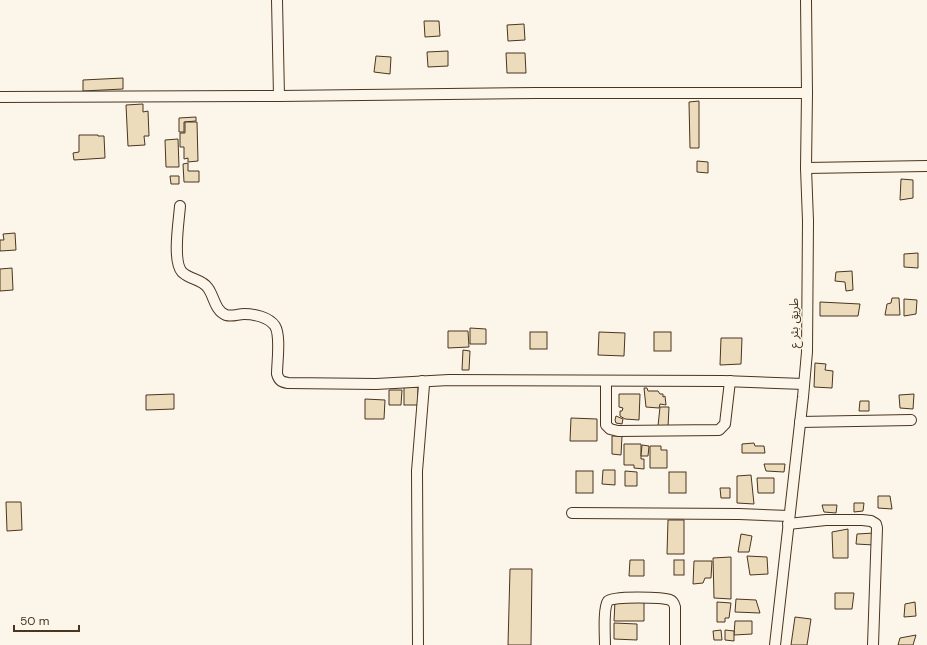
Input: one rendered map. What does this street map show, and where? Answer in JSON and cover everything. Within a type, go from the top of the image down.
[{"type":"street","points":[[278,0],[279,96]]},
{"type":"street","name":"طريق بئر ع","points":[[775,645],[807,352],[808,221],[806,168],[806,0]]},
{"type":"street","points":[[0,97],[279,96],[536,92],[807,93]]},
{"type":"street","points":[[806,168],[927,166]]},
{"type":"street","points":[[180,206],[177,252],[180,269],[190,278],[204,283],[209,288],[216,304],[224,314],[228,316],[244,314],[257,316],[267,319],[274,324],[277,333],[277,374],[278,378],[282,382],[376,384],[449,380],[730,381],[804,384]]},
{"type":"street","points":[[418,645],[418,471],[424,385],[422,381]]},
{"type":"street","points":[[606,381],[606,425],[610,430],[625,431],[718,430],[725,424],[730,381]]},
{"type":"street","points":[[800,422],[911,420]]},
{"type":"street","points":[[572,513],[732,514],[788,520],[871,521],[876,524],[877,528],[873,645]]},
{"type":"street","points":[[605,645],[606,605],[608,601],[614,598],[662,598],[669,599],[673,602],[675,607],[675,645]]},
{"type":"building","points":[[424,21],[439,21],[440,36],[425,37]]},
{"type":"building","points":[[524,24],[525,40],[508,41],[507,25]]},
{"type":"building","points":[[448,51],[448,66],[428,67],[427,52]]},
{"type":"building","points":[[506,53],[525,53],[526,73],[507,73]]},
{"type":"building","points":[[376,56],[391,57],[390,74],[374,72]]},
{"type":"building","points":[[123,78],[123,89],[83,91],[83,80]]},
{"type":"building","points":[[699,101],[699,148],[690,148],[689,102]]},
{"type":"building","points":[[143,104],[143,112],[148,111],[149,136],[144,136],[145,145],[128,146],[126,105]]},
{"type":"building","points":[[196,117],[196,121],[184,122],[184,132],[179,132],[179,118]]},
{"type":"building","points":[[185,122],[197,122],[198,161],[188,162],[188,158],[184,159],[184,147],[180,147],[180,133],[185,133]]},
{"type":"building","points":[[79,135],[104,136],[105,158],[74,160],[73,153],[79,152]]},
{"type":"building","points":[[178,139],[179,167],[166,167],[165,140]]},
{"type":"building","points":[[697,161],[708,162],[708,173],[697,172]]},
{"type":"building","points":[[188,163],[188,171],[199,171],[199,182],[184,182],[183,164]]},
{"type":"building","points":[[170,176],[179,176],[179,184],[171,184]]},
{"type":"building","points":[[901,179],[913,180],[913,198],[900,200]]},
{"type":"building","points":[[15,233],[16,250],[0,251],[0,240],[4,240],[3,234]]},
{"type":"building","points":[[918,253],[918,268],[904,267],[904,254]]},
{"type":"building","points":[[12,268],[13,290],[0,291],[0,269]]},
{"type":"building","points":[[852,271],[853,290],[846,291],[845,282],[835,281],[836,272]]},
{"type":"building","points":[[892,298],[899,298],[900,315],[885,315],[887,304],[891,303]]},
{"type":"building","points":[[904,299],[917,300],[916,314],[904,316]]},
{"type":"building","points":[[820,302],[860,304],[858,316],[820,316]]},
{"type":"building","points":[[470,328],[486,329],[486,344],[470,344]]},
{"type":"building","points":[[448,331],[468,331],[469,347],[448,348]]},
{"type":"building","points":[[530,332],[547,332],[547,349],[530,349]]},
{"type":"building","points":[[599,332],[625,333],[624,356],[598,355]]},
{"type":"building","points":[[654,332],[671,332],[671,351],[654,351]]},
{"type":"building","points":[[721,338],[742,338],[741,364],[720,365]]},
{"type":"building","points":[[463,350],[470,351],[469,370],[462,370]]},
{"type":"building","points":[[815,363],[826,364],[825,370],[833,371],[832,388],[814,387]]},
{"type":"building","points":[[404,387],[418,387],[418,405],[404,405]]},
{"type":"building","points":[[644,388],[647,388],[648,391],[658,391],[660,394],[663,394],[663,397],[665,396],[666,405],[660,404],[659,408],[646,407]]},
{"type":"building","points":[[389,390],[402,390],[401,405],[389,405]]},
{"type":"building","points":[[174,394],[174,409],[146,410],[146,395]]},
{"type":"building","points":[[619,394],[640,394],[639,420],[625,419],[620,416],[620,411],[622,411],[623,408],[619,407]]},
{"type":"building","points":[[914,394],[913,409],[900,408],[899,395]]},
{"type":"building","points":[[365,399],[385,400],[384,419],[365,419]]},
{"type":"building","points":[[860,401],[869,401],[869,411],[859,411]]},
{"type":"building","points":[[660,407],[669,407],[668,427],[658,426]]},
{"type":"building","points":[[616,416],[623,419],[622,424],[616,423]]},
{"type":"building","points":[[571,418],[597,419],[597,441],[570,441]]},
{"type":"building","points":[[612,436],[622,436],[621,455],[612,454]]},
{"type":"building","points":[[754,443],[755,446],[764,446],[765,453],[742,453],[742,444]]},
{"type":"building","points":[[624,444],[641,444],[641,459],[644,459],[644,469],[634,468],[634,465],[624,465]]},
{"type":"building","points":[[642,445],[649,446],[648,456],[641,456]]},
{"type":"building","points":[[650,446],[661,446],[661,450],[667,450],[667,468],[650,468]]},
{"type":"building","points":[[764,464],[785,464],[784,472],[766,471]]},
{"type":"building","points":[[603,470],[615,470],[615,485],[602,484]]},
{"type":"building","points":[[576,471],[593,471],[593,493],[576,493]]},
{"type":"building","points":[[625,471],[637,472],[637,486],[625,486]]},
{"type":"building","points":[[669,472],[686,472],[686,493],[669,493]]},
{"type":"building","points":[[751,475],[754,504],[737,503],[737,476]]},
{"type":"building","points":[[757,478],[774,478],[774,493],[758,493]]},
{"type":"building","points":[[720,488],[730,488],[730,498],[721,498]]},
{"type":"building","points":[[878,496],[890,496],[892,509],[878,508]]},
{"type":"building","points":[[6,502],[21,502],[22,530],[7,531]]},
{"type":"building","points":[[854,503],[864,503],[863,511],[854,512]]},
{"type":"building","points":[[822,505],[837,505],[836,513],[824,512]]},
{"type":"building","points":[[668,520],[684,520],[684,554],[667,554]]},
{"type":"building","points":[[848,529],[848,558],[833,558],[832,532]]},
{"type":"building","points":[[874,533],[874,545],[856,544],[857,534]]},
{"type":"building","points":[[741,534],[752,536],[749,552],[738,552]]},
{"type":"building","points":[[747,556],[767,557],[768,574],[750,575]]},
{"type":"building","points":[[731,557],[731,599],[714,598],[713,558]]},
{"type":"building","points":[[630,560],[644,560],[644,576],[629,576]]},
{"type":"building","points":[[674,560],[684,560],[684,575],[674,575]]},
{"type":"building","points":[[694,561],[712,561],[711,578],[705,578],[703,583],[693,584]]},
{"type":"building","points":[[510,569],[532,569],[531,645],[508,645]]},
{"type":"building","points":[[835,593],[854,593],[852,609],[835,609]]},
{"type":"building","points":[[736,599],[756,600],[760,613],[735,612]]},
{"type":"building","points":[[615,601],[644,601],[644,621],[614,621]]},
{"type":"building","points":[[717,602],[731,603],[729,618],[725,618],[725,622],[717,622]]},
{"type":"building","points":[[915,602],[916,616],[904,617],[905,604]]},
{"type":"building","points":[[795,617],[811,619],[807,645],[791,645]]},
{"type":"building","points":[[735,621],[752,621],[752,634],[734,635]]},
{"type":"building","points":[[614,623],[637,624],[637,640],[614,639]]},
{"type":"building","points":[[721,630],[722,640],[714,640],[713,631]]},
{"type":"building","points":[[725,630],[734,631],[734,641],[725,640]]},
{"type":"building","points":[[916,635],[913,645],[898,645],[900,638]]}]
